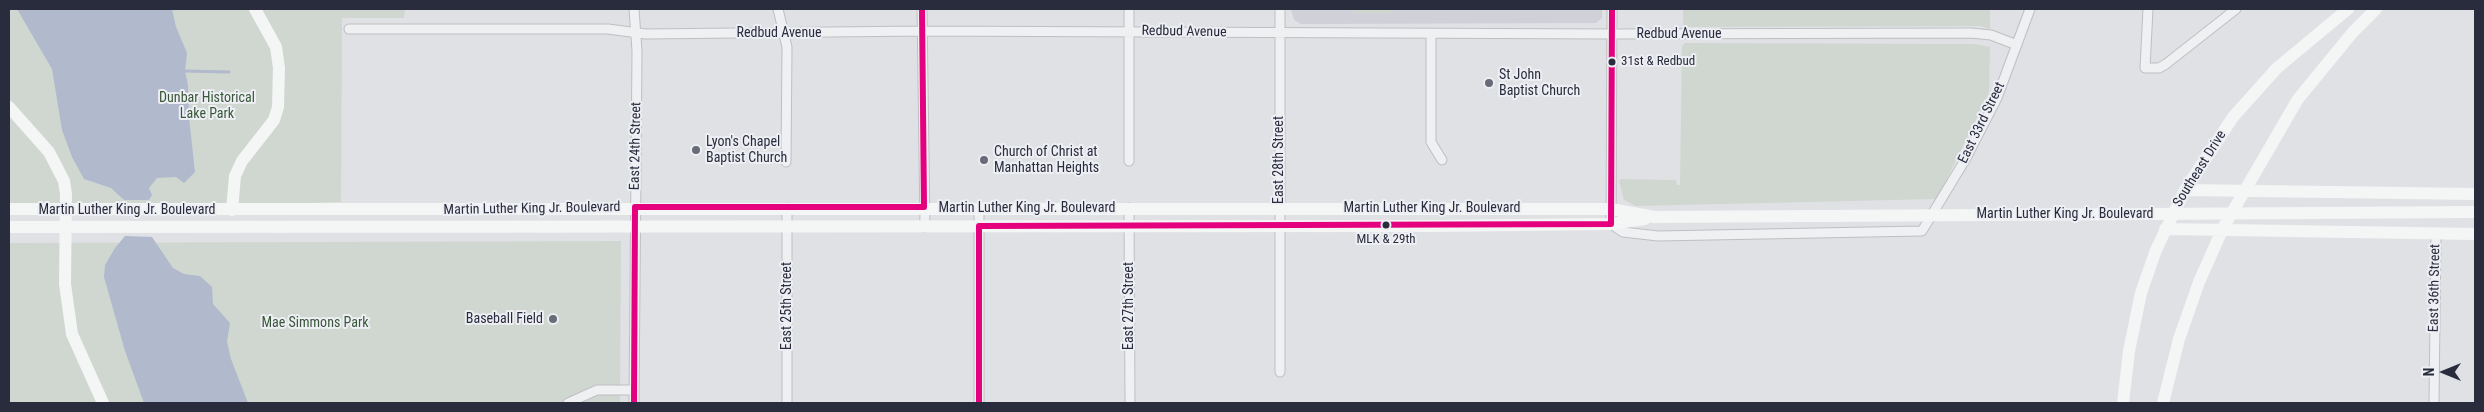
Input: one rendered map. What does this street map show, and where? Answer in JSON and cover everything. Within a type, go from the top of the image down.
[{"type":"main road","points":[[232,210],[235,176],[242,161],[274,120],[278,107],[279,68],[276,48],[255,9]]},
{"type":"main road","name":"Southeast Drive","points":[[2123,403],[2129,351],[2141,293],[2165,229],[2185,190],[2232,117],[2277,68],[2348,9]]},
{"type":"main road","points":[[2162,403],[2198,282],[2222,228],[2298,99],[2352,32],[2376,9]]},
{"type":"main road","points":[[9,107],[49,152],[64,181],[66,284],[72,334],[103,403]]},
{"type":"main road","points":[[2185,190],[2475,194]]},
{"type":"main road","name":"Martin Luther King Jr. Boulevard","points":[[9,209],[473,210],[635,207],[924,207],[979,209],[1611,209],[1654,217]]},
{"type":"main road","name":"Martin Luther King Jr. Boulevard","points":[[9,227],[925,227],[1610,224],[1654,217],[2475,212]]},
{"type":"main road","points":[[2165,229],[2222,228],[2475,234]]},
{"type":"street","name":"East 24th Street","points":[[634,9],[637,51],[634,403]]},
{"type":"street","points":[[778,9],[787,47],[786,162]]},
{"type":"street","points":[[922,9],[925,227]]},
{"type":"street","points":[[1129,9],[1129,161]]},
{"type":"street","name":"East 28th Street","points":[[1280,9],[1280,372]]},
{"type":"street","points":[[1610,224],[1612,9]]},
{"type":"street","name":"East 33rd Street","points":[[1610,224],[1623,232],[1658,236],[1922,231],[1965,160],[1997,98],[2030,9]]},
{"type":"street","points":[[2148,9],[2146,68],[2160,68],[2236,9]]},
{"type":"street","name":"Redbud Avenue","points":[[349,29],[608,29],[636,32],[783,33],[922,31],[1431,34],[1972,33],[1990,35],[2017,45]]},
{"type":"street","points":[[1431,34],[1431,142],[1442,160]]},
{"type":"street","name":"East 25th Street","points":[[787,208],[787,403]]},
{"type":"street","name":"East 27th Street","points":[[1129,208],[1130,403]]},
{"type":"street","points":[[979,209],[979,403]]},
{"type":"street","name":"East 36th Street","points":[[2434,403],[2436,234]]},
{"type":"street","points":[[568,403],[597,390],[634,390]]},
{"type":"shaded area","points":[[1291,9],[1602,9],[1602,18],[1596,23],[1301,24],[1294,20]]},
{"type":"green space","name":"Dunbar Historical Lake Park","points":[[9,9],[405,9],[404,18],[342,18],[341,202],[276,204],[9,203]]},
{"type":"green space","points":[[1353,9],[1391,9],[1391,13],[1353,13]]},
{"type":"green space","points":[[1683,9],[1990,9],[1990,29],[1980,26],[1683,27]]},
{"type":"green space","points":[[1685,43],[1974,44],[1990,47],[1989,93],[1937,199],[1636,206],[1624,200],[1619,181],[1621,179],[1676,180],[1677,185],[1680,185],[1682,46]]},
{"type":"green space","name":"Mae Simmons Park","points":[[621,241],[620,403],[9,403],[9,243]]},
{"type":"water","points":[[17,9],[172,9],[176,27],[187,53],[185,71],[188,85],[189,117],[195,172],[184,183],[176,177],[157,178],[149,188],[152,195],[149,200],[124,200],[111,188],[84,179],[72,157],[62,130],[52,69]]},
{"type":"water","points":[[125,236],[152,237],[173,268],[184,274],[200,276],[212,287],[213,304],[230,323],[227,342],[231,359],[248,403],[144,403],[125,351],[104,277],[105,265]]},
{"type":"waterway","points":[[185,71],[229,72]]},
{"type":"transit line","points":[[634,403],[635,207],[924,207],[922,9]]},
{"type":"transit line","points":[[979,403],[979,226],[1611,224],[1612,9]]},
{"type":"place","name":"31st & Redbud","points":[[1612,62]]},
{"type":"place","name":"St John Baptist Church","points":[[1489,83]]},
{"type":"place","name":"Lyon's Chapel Baptist Church","points":[[696,150]]},
{"type":"place","name":"Church of Christ at Manhattan Heights","points":[[984,160]]},
{"type":"place","name":"MLK & 29th","points":[[1386,225]]},
{"type":"place","name":"Baseball Field","points":[[553,319]]}]
